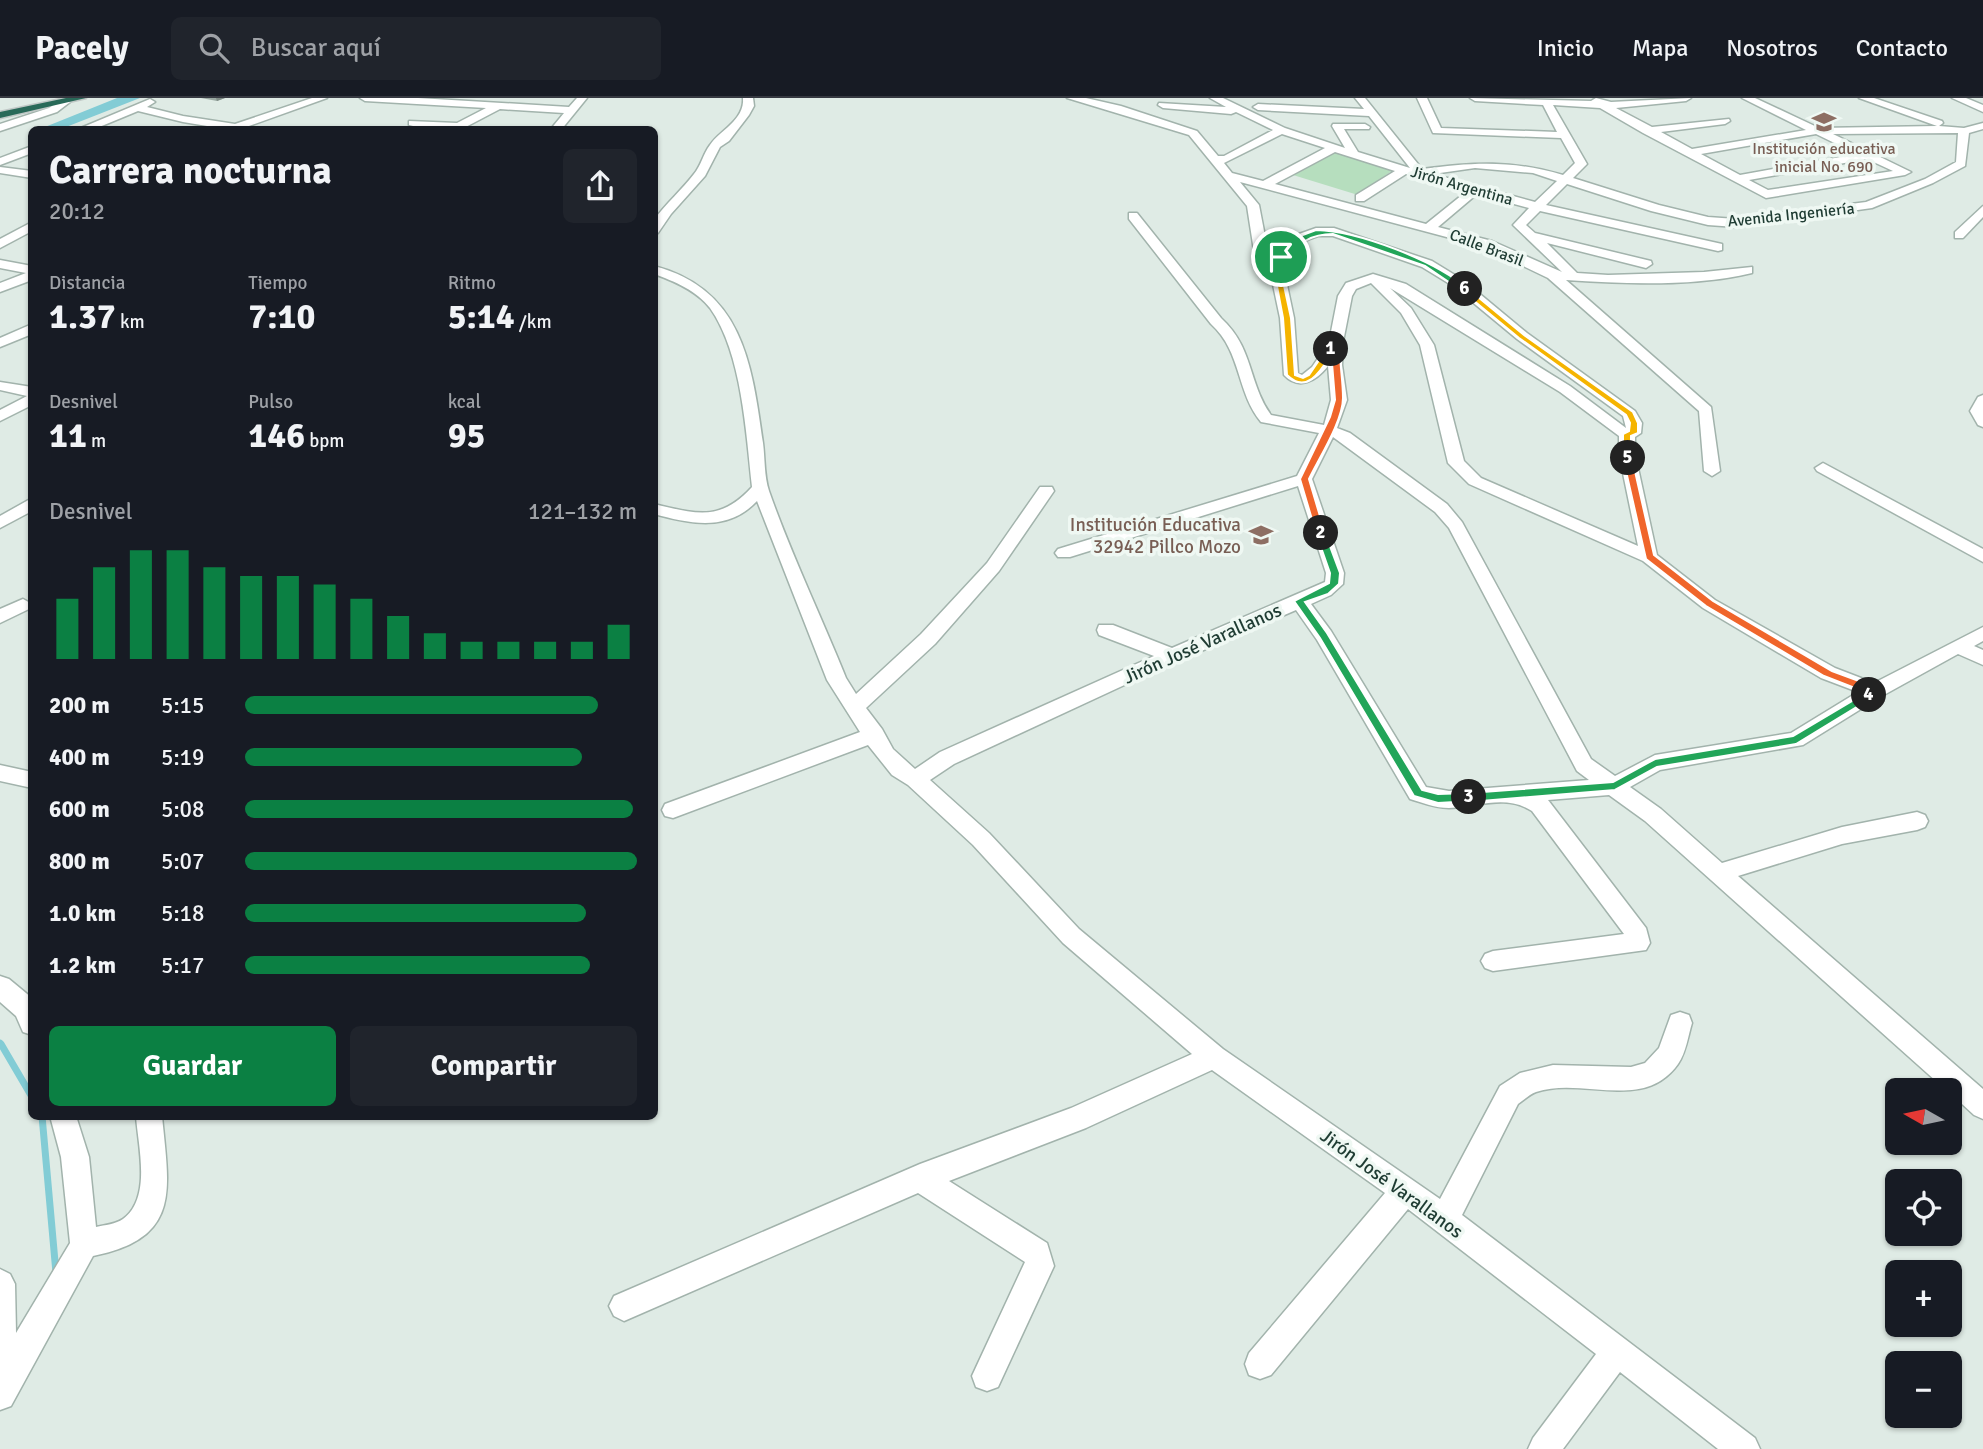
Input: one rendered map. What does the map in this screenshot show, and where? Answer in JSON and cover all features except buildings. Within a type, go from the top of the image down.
[{"type":"highway","points":[[0,115],[80,98]]},
{"type":"street","points":[[37,98],[47,106]]},
{"type":"street","points":[[91,126],[159,98]]},
{"type":"street","points":[[239,126],[323,98]]},
{"type":"street","points":[[365,98],[572,110]]},
{"type":"street","points":[[534,98],[572,110]]},
{"type":"street","points":[[558,126],[582,98]]},
{"type":"street","points":[[658,224],[701,174],[715,145],[725,139],[745,113],[749,106],[748,98]]},
{"type":"street","points":[[1072,98],[1118,108],[1193,133],[1253,205],[1260,251],[1264,256],[1281,257]]},
{"type":"street","name":"Jirón Argentina","points":[[1215,98],[1281,130],[1538,207],[1647,254],[1718,247]]},
{"type":"street","points":[[1360,98],[1413,162],[1418,173]]},
{"type":"street","points":[[1422,98],[1437,131],[1565,135]]},
{"type":"street","points":[[1475,98],[1607,101],[1686,98]]},
{"type":"street","points":[[1525,98],[1547,100]]},
{"type":"street","points":[[1607,101],[1658,98]]},
{"type":"street","points":[[1607,101],[1647,131],[1757,190],[1772,194],[1905,172],[1746,98]]},
{"type":"street","points":[[1864,98],[1958,130]]},
{"type":"street","points":[[1957,98],[1983,109]]},
{"type":"street","points":[[1547,100],[1581,164],[1519,225],[1573,276]]},
{"type":"street","points":[[1151,120],[1166,101],[1243,113],[1258,102],[1373,113]]},
{"type":"street","points":[[0,128],[53,110],[65,102]]},
{"type":"street","points":[[458,126],[499,106]]},
{"type":"street","points":[[484,126],[516,106]]},
{"type":"street","points":[[136,107],[223,126]]},
{"type":"street","points":[[171,126],[186,119]]},
{"type":"street","points":[[1647,131],[1725,121]]},
{"type":"street","points":[[413,123],[438,126]]},
{"type":"street","points":[[1354,154],[1337,126],[1385,128]]},
{"type":"street","points":[[1688,153],[1816,131],[1958,130],[1983,126]]},
{"type":"street","points":[[1213,159],[1226,160],[1281,130]]},
{"type":"street","name":"Avenida Ingeniería","points":[[1418,173],[1445,167],[1496,165],[1534,170],[1655,208],[1708,221],[1737,223],[1868,205],[1929,181],[1961,164],[1958,130]]},
{"type":"street","points":[[1263,186],[1335,147]]},
{"type":"street","points":[[0,162],[28,151]]},
{"type":"street","points":[[1737,179],[1869,155]]},
{"type":"street","points":[[1360,198],[1405,169]]},
{"type":"street","points":[[0,170],[28,174]]},
{"type":"street","name":"Calle Brasil","points":[[1231,176],[1488,244],[1553,275],[1573,276],[1647,254],[1704,276],[1747,270]]},
{"type":"street","points":[[1430,227],[1476,189]]},
{"type":"street","points":[[1532,235],[1647,254],[1655,208]]},
{"type":"street","points":[[1959,235],[1983,210]]},
{"type":"street","points":[[1133,216],[1216,321],[1232,336],[1249,373],[1260,414],[1266,419],[1328,430],[1344,436],[1440,508],[1456,526],[1579,759],[1719,873],[1983,1106]]},
{"type":"street","points":[[0,244],[28,228]]},
{"type":"street","points":[[1064,553],[1304,479],[1339,400],[1335,365],[1336,342],[1345,296],[1351,286],[1373,278],[1401,287],[1565,390],[1611,425],[1627,434],[1633,433],[1634,423],[1630,414],[1522,336],[1458,283],[1427,264],[1334,232],[1316,232],[1303,237],[1281,257],[1279,281],[1287,318],[1291,375],[1304,381],[1312,377],[1336,342]]},
{"type":"street","points":[[0,264],[28,270]]},
{"type":"street","points":[[0,288],[28,271]]},
{"type":"street","points":[[658,271],[670,274],[713,303],[729,326],[753,419],[760,488],[837,680],[875,734],[886,755],[899,769],[915,779]]},
{"type":"street","points":[[1553,275],[1706,410],[1712,471]]},
{"type":"street","points":[[1373,278],[1406,311],[1427,345],[1437,394],[1460,470],[1475,481],[1649,557],[1709,604],[1828,673],[1875,691]]},
{"type":"street","points":[[0,343],[28,330]]},
{"type":"street","points":[[0,386],[28,392]]},
{"type":"street","points":[[0,416],[28,400]]},
{"type":"street","points":[[1983,400],[1978,411],[1983,422]]},
{"type":"street","points":[[1627,434],[1627,454],[1649,557]]},
{"type":"street","points":[[1823,468],[1983,556]]},
{"type":"street","name":"Jirón José Varallanos","points":[[1304,479],[1335,573],[1334,584],[1325,591],[947,758],[915,779],[981,839],[1071,936],[1214,1057],[1445,1220],[1744,1449]]},
{"type":"street","points":[[658,510],[706,519],[728,517],[744,508],[760,488]]},
{"type":"street","points":[[855,707],[928,639],[993,567],[1046,491]]},
{"type":"street","points":[[0,523],[28,506]]},
{"type":"street","points":[[1299,601],[1324,636],[1418,793],[1448,800],[1615,786],[1655,763],[1796,740],[1875,691],[1983,633]]},
{"type":"street","points":[[0,617],[23,605]]},
{"type":"street","points":[[1106,631],[1173,656]]},
{"type":"street","points":[[1957,646],[1983,658]]},
{"type":"street","points":[[673,810],[875,734]]},
{"type":"street","points":[[0,773],[28,779]]},
{"type":"street","points":[[1493,961],[1638,943],[1638,935],[1541,805],[1523,794]]},
{"type":"street","points":[[1719,873],[1794,849],[1889,824],[1917,821]]},
{"type":"street","points":[[0,987],[25,1008],[28,1015]]},
{"type":"street","points":[[1445,1220],[1509,1094],[1516,1087],[1525,1081],[1546,1076],[1599,1080],[1647,1076],[1668,1058],[1674,1047],[1680,1023]]},
{"type":"street","points":[[624,1306],[920,1178],[1077,1119],[1214,1057]]},
{"type":"street","points":[[1,1391],[67,1279],[84,1244],[75,1157],[65,1120]]},
{"type":"street","points":[[84,1244],[115,1237],[135,1227],[150,1208],[153,1171],[149,1120]]},
{"type":"street","points":[[920,1178],[1037,1254],[1040,1266],[987,1376]]},
{"type":"street","points":[[1260,1364],[1405,1191]]},
{"type":"street","points":[[0,1284],[1,1391]]},
{"type":"street","points":[[1544,1449],[1617,1351]]},
{"type":"green space","points":[[1333,152],[1393,170],[1358,195],[1293,175]]},
{"type":"water","points":[[117,98],[140,98],[69,126],[47,126]]},
{"type":"waterway","points":[[1,1044],[28,1090]]},
{"type":"waterway","points":[[42,1120],[56,1273]]},
{"type":"place","name":"Institución educativa inicial No. 690","points":[[1824,122]]},
{"type":"place","name":"Institución Educativa 32942 Pillco Mozo","points":[[1261,535]]},
{"type":"route","points":[[1316,232],[1334,232],[1427,264],[1458,283],[1493,314],[1630,414],[1634,423],[1633,433],[1627,434],[1627,454],[1649,557],[1709,604],[1828,673],[1875,691],[1796,740],[1655,763],[1615,786],[1448,800],[1418,793],[1324,636],[1299,601],[1325,591],[1334,584],[1335,573],[1306,493],[1304,479],[1335,417],[1339,400],[1335,365],[1336,342],[1312,377],[1304,381],[1291,375],[1287,318],[1279,281],[1281,257],[1303,237],[1316,232]]}]
